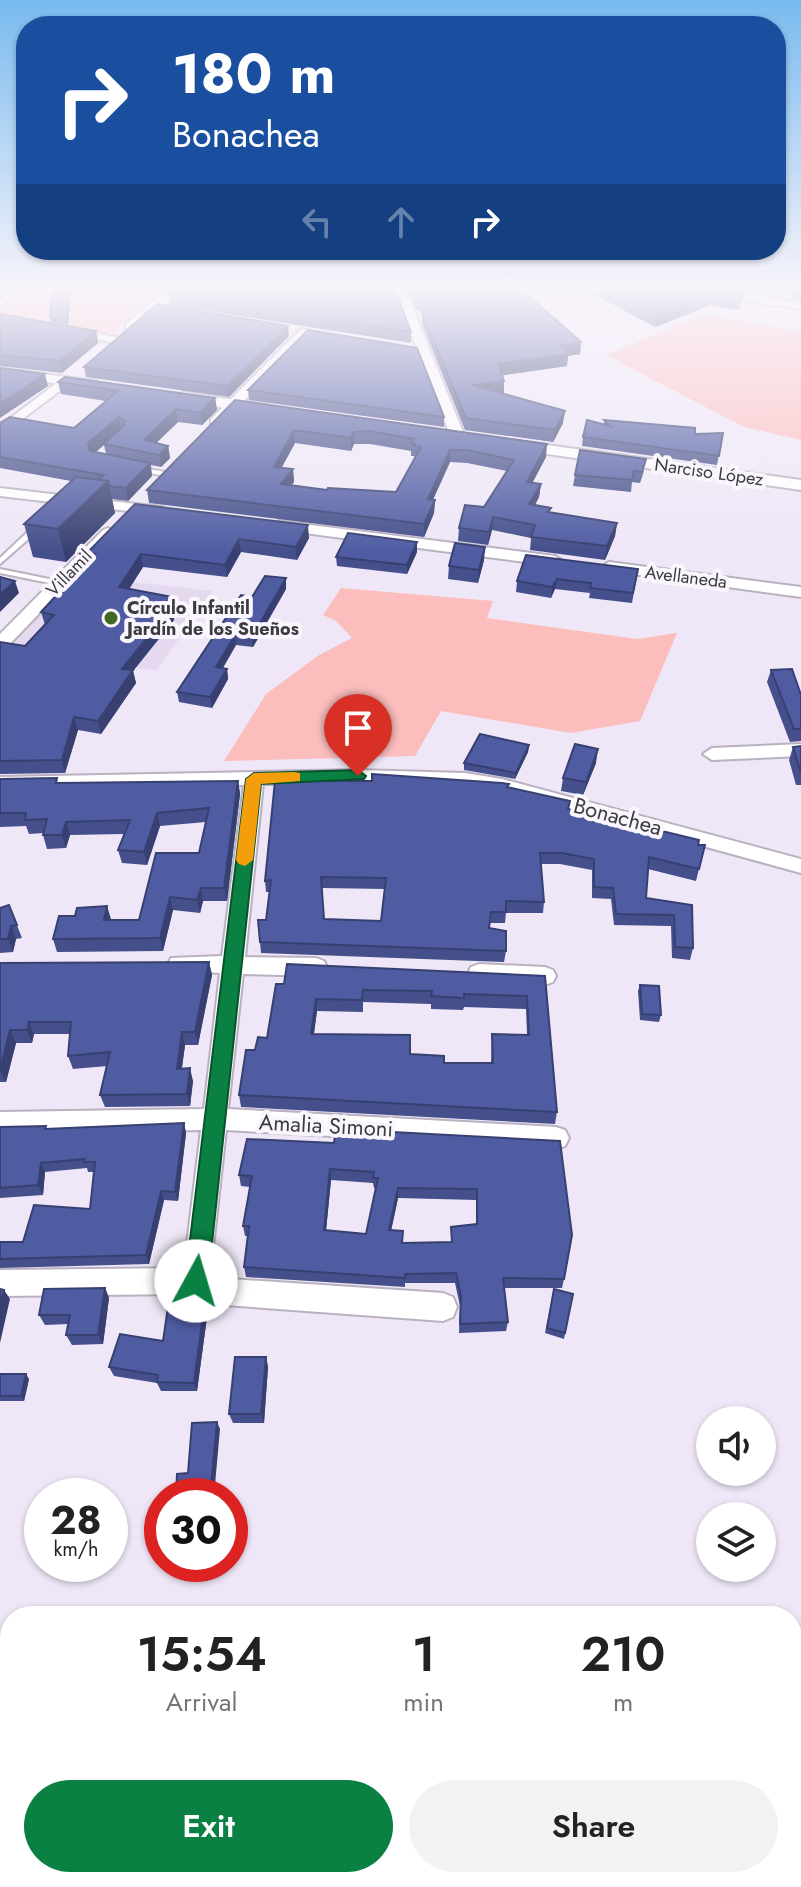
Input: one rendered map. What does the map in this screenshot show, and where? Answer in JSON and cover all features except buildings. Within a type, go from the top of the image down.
[{"type":"street","points":[[0,432],[72,377]]},
{"type":"street","points":[[77,377],[112,387]]},
{"type":"street","points":[[204,435],[260,377]]},
{"type":"street","points":[[436,377],[466,438]]},
{"type":"street","points":[[173,396],[278,411]]},
{"type":"street","name":"Narciso López","points":[[466,438],[801,485]]},
{"type":"street","points":[[0,492],[63,504],[154,485],[181,513]]},
{"type":"street","name":"Villamil","points":[[0,644],[154,485]]},
{"type":"street","name":"Avellaneda","points":[[260,523],[800,594]]},
{"type":"street","points":[[712,754],[801,750]]},
{"type":"street","name":"Bonachea","points":[[0,783],[358,776],[478,781],[801,866]]},
{"type":"street","points":[[196,1281],[254,779]]},
{"type":"street","points":[[155,964],[233,963],[342,968]]},
{"type":"street","points":[[452,972],[545,976]]},
{"type":"street","name":"Amalia Simoni","points":[[0,1123],[215,1119],[556,1138]]},
{"type":"street","points":[[0,1283],[196,1281],[211,1291],[443,1307]]},
{"type":"lane","points":[[125,467],[154,485]]},
{"type":"lane","points":[[0,562],[49,517]]},
{"type":"lane","points":[[0,571],[59,583]]},
{"type":"shaded area","points":[[648,377],[801,377],[801,440],[744,427]]},
{"type":"shaded area","name":"Círculo Infantil Jardín de los Sueños","points":[[77,566],[109,579],[213,591],[156,671],[1,645]]},
{"type":"shaded area","points":[[341,588],[493,601],[487,618],[637,639],[677,633],[640,721],[571,733],[441,711],[415,756],[224,761],[266,694],[319,655],[352,638],[336,621],[323,615]]},
{"type":"slow traffic","points":[[245,860],[254,779],[294,777]]},
{"type":"place","name":"Círculo Infantil Jardín de los Sueños","points":[[111,618]]},
{"type":"route","points":[[196,1281],[254,779],[358,776]]}]
